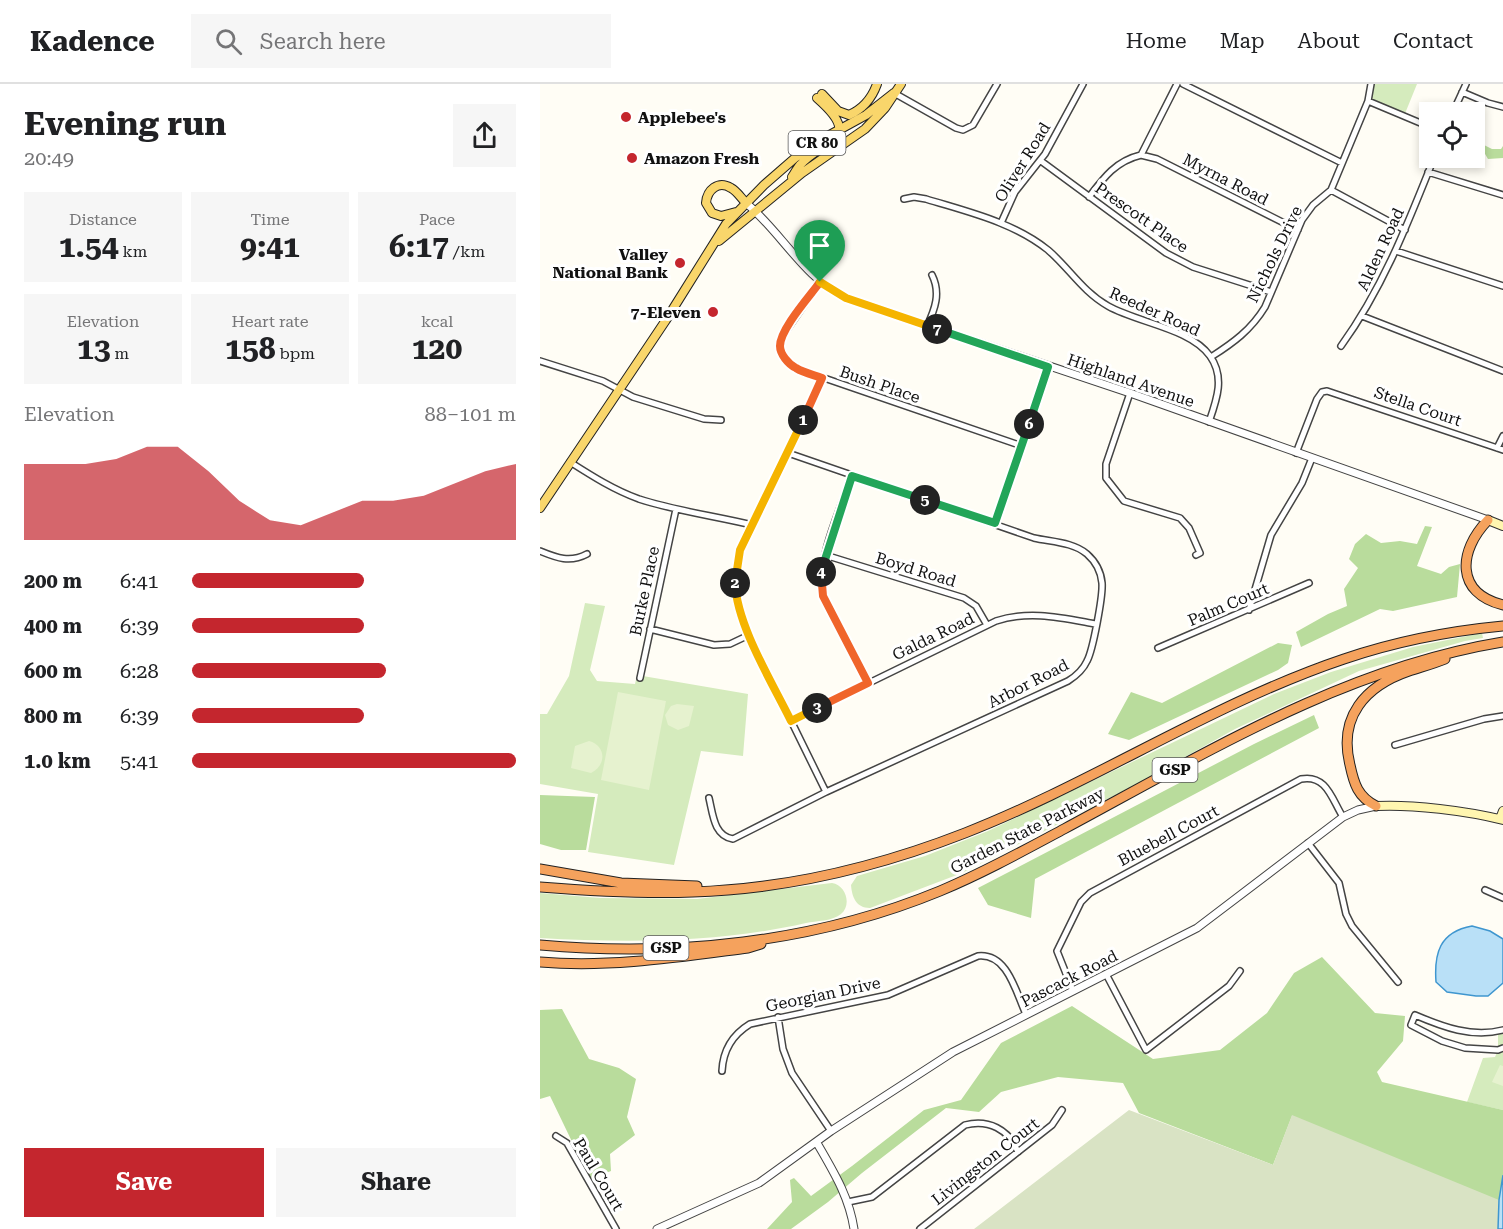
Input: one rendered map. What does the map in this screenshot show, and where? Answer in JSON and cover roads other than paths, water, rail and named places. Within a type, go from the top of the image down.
[{"type":"highway","points":[[1488,520],[1470,543],[1466,554],[1467,571],[1470,582],[1481,596],[1503,605]]},
{"type":"highway","name":"Garden State Parkway","points":[[540,887],[652,892],[738,889],[781,884],[886,860],[948,839],[1008,814],[1302,674],[1389,642],[1503,620]]},
{"type":"highway","name":"Garden State Parkway","points":[[1364,652],[1461,631],[1503,626]]},
{"type":"highway","name":"Garden State Parkway","points":[[540,945],[619,949],[684,948],[792,934],[855,920],[938,892],[998,864],[1218,747],[1316,699],[1398,667],[1503,642]]},
{"type":"highway","points":[[1376,807],[1362,798],[1357,790],[1348,756],[1348,731],[1360,702],[1373,690],[1398,675],[1481,646]]},
{"type":"highway","points":[[540,868],[629,884],[738,889]]},
{"type":"highway","points":[[540,962],[601,964],[645,961],[748,948],[792,934]]},
{"type":"main road","points":[[787,184],[801,164],[832,143],[839,130],[834,117],[820,96],[838,111],[849,115],[864,105],[877,84]]},
{"type":"main road","points":[[874,108],[882,84]]},
{"type":"main road","name":"CR 80","points":[[715,245],[787,184],[865,129],[885,108],[901,84]]},
{"type":"main road","name":"CR 80","points":[[540,507],[715,245],[726,224],[746,202],[795,158],[857,120],[894,93]]},
{"type":"main road","points":[[737,212],[721,216],[712,213],[706,203],[709,191],[717,186],[728,186],[746,202]]},
{"type":"main road","name":"Highland Avenue","points":[[1488,520],[1503,526]]},
{"type":"main road","name":"Pascack Road","points":[[1376,807],[1409,807],[1501,820]]},
{"type":"main road","points":[[1501,820],[1503,811]]},
{"type":"street","points":[[894,93],[963,130],[973,125],[997,84]]},
{"type":"street","name":"Oliver Road","points":[[1001,223],[1015,192],[1041,161],[1083,84]]},
{"type":"street","points":[[1089,197],[1113,167],[1128,158],[1141,155],[1177,84]]},
{"type":"street","points":[[1183,84],[1342,163]]},
{"type":"street","name":"Nichols Drive","points":[[1211,357],[1250,329],[1265,307],[1298,230],[1313,205],[1331,190],[1368,101],[1371,84]]},
{"type":"street","points":[[1458,102],[1466,84]]},
{"type":"street","points":[[1462,92],[1503,107]]},
{"type":"street","points":[[1368,101],[1419,122]]},
{"type":"street","name":"Myrna Road","points":[[1141,155],[1157,159],[1298,230]]},
{"type":"street","name":"Prescott Place","points":[[1041,161],[1154,245],[1178,260],[1271,292]]},
{"type":"street","name":"Alden Road","points":[[1341,346],[1362,316],[1396,251],[1430,168]]},
{"type":"street","points":[[1428,172],[1503,195]]},
{"type":"street","points":[[1331,190],[1404,230]]},
{"type":"street","name":"Reeder Road","points":[[904,199],[914,197],[926,199],[1015,229],[1048,250],[1076,281],[1102,303],[1187,338],[1204,349],[1217,369],[1220,387],[1209,422]]},
{"type":"street","name":"Highland Avenue","points":[[746,202],[820,282],[846,298],[1130,393],[1488,520]]},
{"type":"street","points":[[808,268],[833,247]]},
{"type":"street","points":[[1396,251],[1503,286]]},
{"type":"street","points":[[927,326],[937,296],[936,284],[932,275]]},
{"type":"street","name":"Bush Place","points":[[820,282],[782,337],[780,346],[790,364],[822,378],[1022,446]]},
{"type":"street","points":[[1362,316],[1503,371]]},
{"type":"street","points":[[540,361],[603,381],[633,398],[704,419],[721,420]]},
{"type":"street","points":[[995,523],[1048,367]]},
{"type":"street","points":[[822,378],[740,550],[735,573],[739,611],[826,792]]},
{"type":"street","name":"Stella Court","points":[[1296,453],[1317,399],[1323,392],[1332,392],[1500,449]]},
{"type":"street","points":[[1130,393],[1106,464],[1106,478],[1124,501],[1173,515],[1185,523],[1200,554],[1196,555]]},
{"type":"street","points":[[1500,449],[1503,436]]},
{"type":"street","name":"Arbor Road","points":[[709,798],[718,832],[724,837],[733,839],[826,792],[1068,681],[1081,670],[1090,656],[1102,584],[1098,568],[1088,555],[1073,546],[1034,538],[788,453]]},
{"type":"street","points":[[1249,610],[1271,535],[1302,483],[1312,458]]},
{"type":"street","points":[[570,462],[625,493],[676,509],[752,525]]},
{"type":"street","points":[[852,476],[825,555],[820,579],[823,596],[868,683]]},
{"type":"street","name":"Burke Place","points":[[639,678],[676,509]]},
{"type":"street","points":[[540,551],[575,560],[586,554]]},
{"type":"street","name":"Boyd Road","points":[[825,555],[964,598],[976,606],[987,625]]},
{"type":"street","name":"Palm Court","points":[[1158,648],[1309,583]]},
{"type":"street","name":"Galda Road","points":[[791,721],[987,625],[1007,618],[1033,615],[1096,624]]},
{"type":"street","points":[[650,629],[714,645],[730,644],[749,635]]},
{"type":"street","points":[[1395,745],[1484,719],[1503,716]]},
{"type":"street","name":"Bluebell Court","points":[[1073,991],[1057,951],[1081,902],[1090,893],[1301,779],[1312,778],[1322,783],[1331,793],[1343,817]]},
{"type":"street","name":"Pascack Road","points":[[657,1229],[754,1186],[831,1131],[936,1062],[1197,928],[1343,817],[1358,810],[1376,807]]},
{"type":"street","points":[[1308,843],[1339,884],[1344,897],[1346,914],[1352,926],[1398,982]]},
{"type":"street","points":[[1485,890],[1503,898]]},
{"type":"street","name":"Georgian Drive","points":[[722,1071],[725,1051],[735,1035],[750,1024],[888,994],[973,958],[984,956],[996,959],[1004,967],[1026,1014]]},
{"type":"street","points":[[1106,974],[1146,1050],[1229,986],[1240,971]]},
{"type":"street","points":[[1503,1030],[1459,1031],[1434,1024],[1415,1015],[1411,1025],[1442,1041],[1465,1048],[1498,1050],[1503,1048]]},
{"type":"street","points":[[778,1017],[783,1049],[792,1073],[831,1131]]},
{"type":"street","name":"Livingston Court","points":[[920,1229],[1052,1125],[1062,1110]]},
{"type":"street","points":[[848,1202],[872,1197],[965,1125],[981,1123],[997,1127],[1008,1135],[1018,1152]]},
{"type":"street","name":"Paul Court","points":[[556,1136],[567,1143],[616,1229]]},
{"type":"street","points":[[817,1143],[836,1174],[848,1202],[854,1229]]},
{"type":"water","points":[[1472,926],[1490,931],[1503,939],[1503,983],[1488,996],[1447,992],[1436,982],[1436,962],[1441,946],[1452,933]]},
{"type":"water","points":[[1503,1175],[1503,1229],[1498,1229],[1499,1200]]},
{"type":"place","name":"Applebee's","points":[[626,117]]},
{"type":"place","name":"Amazon Fresh","points":[[632,158]]},
{"type":"place","name":"Valley National Bank","points":[[680,263]]},
{"type":"place","name":"7-Eleven","points":[[713,312]]}]
